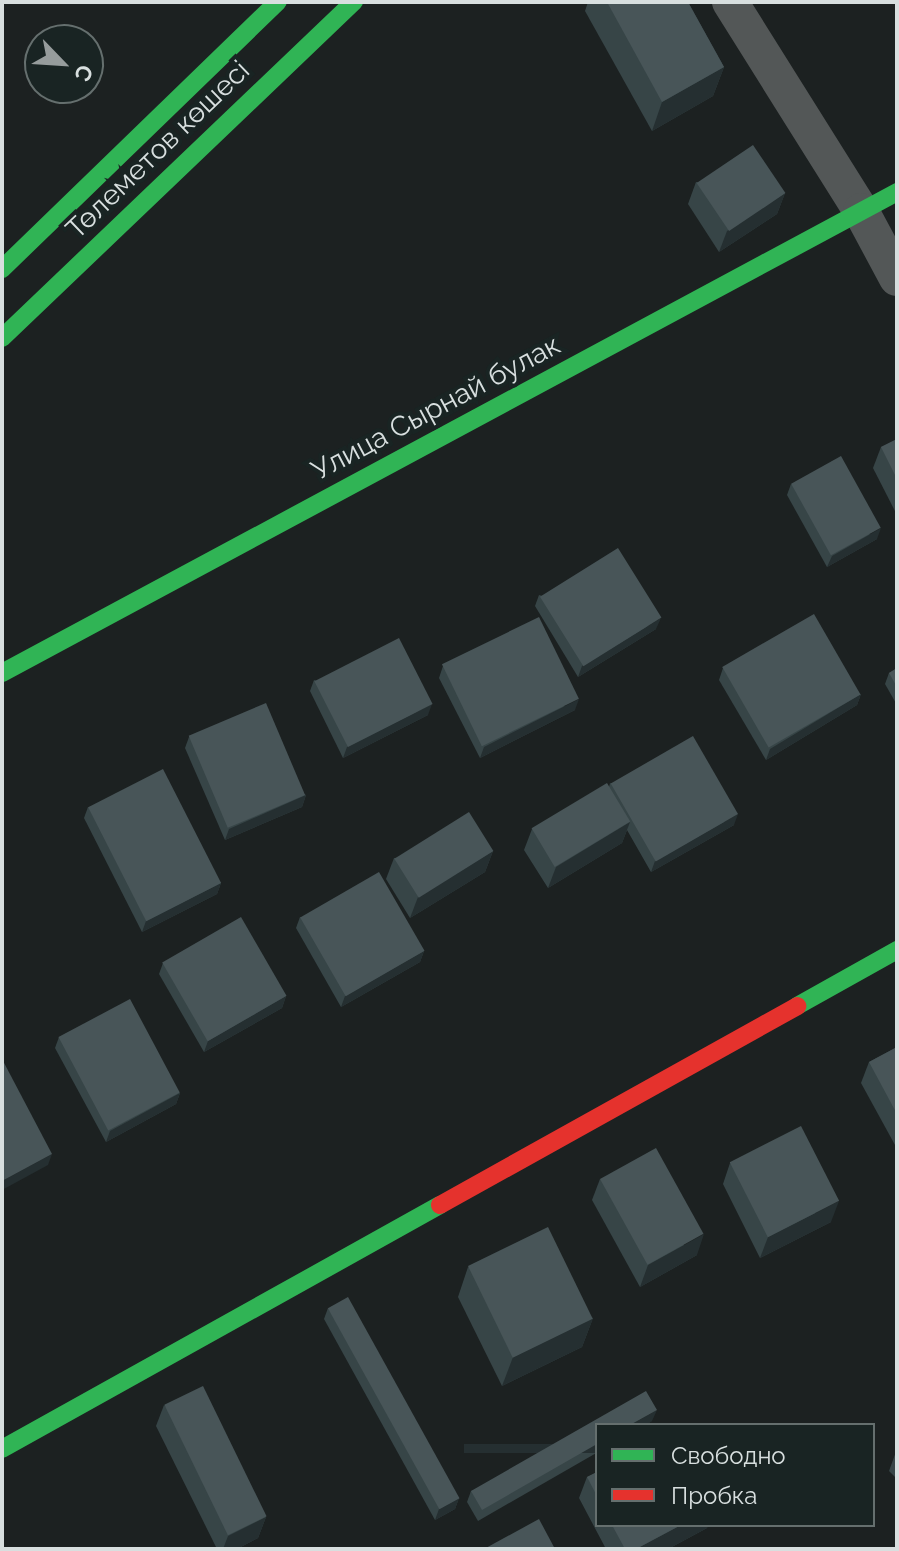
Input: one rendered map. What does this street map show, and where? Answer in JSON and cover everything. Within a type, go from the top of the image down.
[{"type":"street","name":"Төлеметов көшесі","points":[[2,269],[278,2]]},
{"type":"street","name":"Төлеметов көшесі","points":[[2,338],[354,2]]},
{"type":"street","points":[[730,2],[861,211],[897,278]]},
{"type":"street","name":"Улица Сырнай булак","points":[[2,673],[897,192]]},
{"type":"street","points":[[2,1449],[897,950]]},
{"type":"building","points":[[607,2],[688,2],[724,67],[662,102]]},
{"type":"building","points":[[753,145],[785,193],[729,231],[697,183]]},
{"type":"building","points":[[897,439],[897,479],[881,447]]},
{"type":"building","points":[[841,456],[881,528],[831,555],[791,484]]},
{"type":"building","points":[[618,548],[661,618],[583,666],[540,597]]},
{"type":"building","points":[[814,614],[860,695],[769,748],[722,667]]},
{"type":"building","points":[[539,617],[579,699],[482,746],[442,664]]},
{"type":"building","points":[[399,638],[433,704],[348,747],[314,681]]},
{"type":"building","points":[[897,668],[897,687],[889,673]]},
{"type":"building","points":[[266,703],[305,795],[228,828],[189,736]]},
{"type":"building","points":[[693,736],[738,814],[656,861],[611,784]]},
{"type":"building","points":[[163,769],[221,883],[146,921],[88,807]]},
{"type":"building","points":[[607,783],[630,822],[555,867],[532,828]]},
{"type":"building","points":[[469,812],[493,851],[419,898],[394,859]]},
{"type":"building","points":[[379,872],[425,951],[346,996],[300,918]]},
{"type":"building","points":[[241,917],[286,996],[208,1041],[162,962]]},
{"type":"building","points":[[130,999],[180,1093],[108,1131],[58,1037]]},
{"type":"building","points":[[897,1047],[897,1114],[869,1062]]},
{"type":"building","points":[[2,1059],[52,1154],[2,1181]]},
{"type":"building","points":[[801,1126],[839,1201],[768,1237],[730,1162]]},
{"type":"building","points":[[656,1148],[704,1234],[648,1265],[600,1179]]},
{"type":"building","points":[[548,1227],[593,1319],[513,1358],[468,1266]]},
{"type":"building","points":[[348,1297],[460,1498],[439,1509],[328,1308]]},
{"type":"building","points":[[203,1386],[267,1516],[228,1535],[164,1405]]},
{"type":"building","points":[[646,1391],[657,1410],[634,1423],[595,1423],[595,1445],[482,1510],[471,1491]]},
{"type":"building","points":[[595,1473],[595,1492],[587,1477]]},
{"type":"building","points":[[539,1519],[555,1549],[484,1549]]},
{"type":"building","points":[[613,1527],[677,1527],[636,1549],[625,1549]]},
{"type":"traffic: fast","points":[[2,269],[278,2]]},
{"type":"traffic: fast","points":[[2,338],[354,2]]},
{"type":"traffic: fast","points":[[2,673],[897,192]]},
{"type":"traffic: fast","points":[[797,1006],[897,950]]},
{"type":"traffic: fast","points":[[2,1449],[440,1205]]},
{"type":"traffic: jam","points":[[440,1205],[797,1006]]}]
